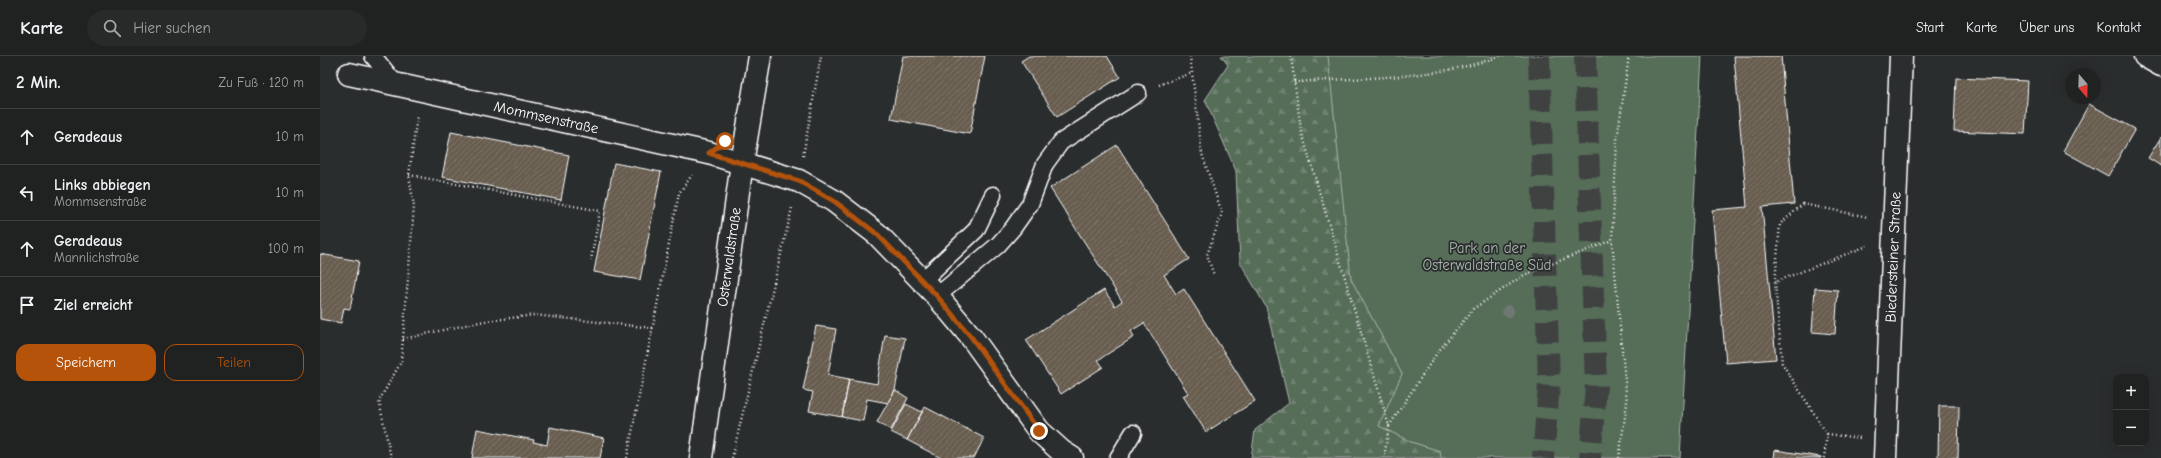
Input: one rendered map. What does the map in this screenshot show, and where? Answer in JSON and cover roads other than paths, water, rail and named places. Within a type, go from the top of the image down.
[{"type":"street","name":"Osterwaldstraße","points":[[701,458],[742,163],[760,56]]},
{"type":"street","name":"Biedersteiner Straße","points":[[1885,458],[1901,56]]},
{"type":"street","points":[[2145,56],[2161,65]]},
{"type":"street","name":"Mommsenstraße","points":[[349,74],[709,153],[799,181],[834,201],[877,234],[930,288],[972,338],[1039,431],[1061,451],[1072,458]]},
{"type":"lane","points":[[374,56],[395,83]]},
{"type":"lane","points":[[930,288],[998,244],[1013,228],[1030,204],[1045,164],[1061,142],[1138,93]]},
{"type":"lane","points":[[930,288],[976,230],[993,195]]},
{"type":"lane","points":[[1118,458],[1133,433]]},
{"type":"tunnel","points":[[1539,56],[1549,385],[1543,458]]},
{"type":"tunnel","points":[[1585,56],[1596,386],[1590,458]]},
{"type":"park label","name":"Park an der Osterwaldstraße Süd","points":[[1487,256]]}]
